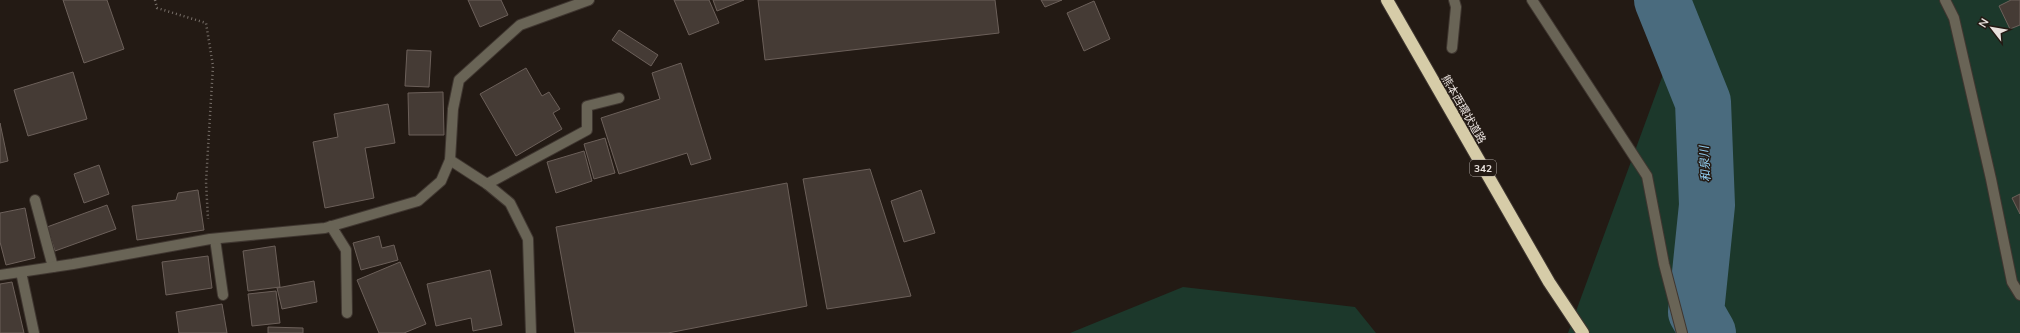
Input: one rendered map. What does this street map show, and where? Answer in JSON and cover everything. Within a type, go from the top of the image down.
[{"type":"highway","name":"熊本西環状道路","points":[[1387,0],[1549,282],[1582,333]]},
{"type":"street","points":[[0,275],[212,239],[331,226],[418,201],[441,181],[450,160],[458,80],[520,25],[589,0]]},
{"type":"street","points":[[1452,48],[1456,7],[1454,0]]},
{"type":"street","points":[[1532,0],[1647,176],[1664,264],[1682,333]]},
{"type":"street","points":[[1945,0],[1954,18],[1991,179],[2012,282],[2020,295]]},
{"type":"street","points":[[487,184],[587,130],[586,106],[619,98]]},
{"type":"street","points":[[450,160],[487,184],[510,203],[528,239],[531,333]]},
{"type":"street","points":[[35,200],[52,267]]},
{"type":"street","points":[[331,226],[346,250],[347,313]]},
{"type":"street","points":[[212,239],[223,295]]},
{"type":"street","points":[[21,272],[34,333]]},
{"type":"path","points":[[155,0],[157,8],[206,23],[212,66],[206,182],[212,239]]},
{"type":"green space","points":[[1683,0],[2020,0],[2020,333],[1568,333],[1686,12]]},
{"type":"green space","points":[[1183,287],[1355,307],[1376,333],[1070,333]]},
{"type":"building","points":[[63,0],[107,0],[124,49],[84,63]]},
{"type":"building","points":[[468,0],[501,0],[508,15],[480,27]]},
{"type":"building","points":[[674,0],[709,0],[719,23],[689,35]]},
{"type":"building","points":[[713,0],[744,0],[717,11]]},
{"type":"building","points":[[758,0],[995,0],[999,33],[765,60]]},
{"type":"building","points":[[1041,0],[1062,0],[1045,7]]},
{"type":"building","points":[[2011,0],[2020,0],[2020,25],[2010,29],[1999,6]]},
{"type":"building","points":[[1094,1],[1110,39],[1084,51],[1067,13]]},
{"type":"building","points":[[619,30],[658,55],[651,66],[612,40]]},
{"type":"building","points":[[407,50],[431,51],[429,87],[405,86]]},
{"type":"building","points":[[681,63],[711,159],[691,165],[687,153],[619,174],[601,118],[660,99],[652,73]]},
{"type":"building","points":[[526,68],[542,96],[549,92],[560,109],[553,113],[562,129],[516,156],[480,94]]},
{"type":"building","points":[[73,72],[87,119],[28,136],[14,90]]},
{"type":"building","points":[[443,92],[444,135],[409,135],[408,93]]},
{"type":"building","points":[[388,104],[395,143],[365,148],[374,198],[325,208],[313,142],[338,137],[334,114]]},
{"type":"building","points":[[0,123],[8,161],[0,163]]},
{"type":"building","points":[[605,138],[615,173],[594,179],[584,144]]},
{"type":"building","points":[[584,151],[592,181],[556,193],[547,162]]},
{"type":"building","points":[[99,165],[109,194],[84,203],[74,174]]},
{"type":"building","points":[[870,169],[911,296],[827,309],[803,179]]},
{"type":"building","points":[[787,183],[807,306],[668,333],[575,333],[556,227]]},
{"type":"building","points":[[198,190],[204,230],[137,240],[132,206],[176,200],[178,193]]},
{"type":"building","points":[[921,190],[935,233],[904,242],[891,201]]},
{"type":"building","points":[[2020,194],[2020,214],[2012,198]]},
{"type":"building","points":[[107,205],[116,229],[55,251],[47,227]]},
{"type":"building","points":[[25,208],[35,258],[6,265],[0,242],[0,213]]},
{"type":"building","points":[[379,236],[382,248],[394,245],[398,260],[361,270],[353,243]]},
{"type":"building","points":[[275,246],[280,287],[248,291],[243,251]]},
{"type":"building","points":[[208,256],[212,288],[166,295],[162,262]]},
{"type":"building","points":[[400,262],[426,324],[404,333],[379,333],[357,280]]},
{"type":"building","points":[[490,270],[502,325],[473,331],[471,318],[436,326],[427,284]]},
{"type":"building","points":[[314,281],[317,302],[282,309],[277,288]]},
{"type":"building","points":[[12,282],[24,333],[0,333],[0,284]]},
{"type":"building","points":[[276,291],[280,323],[252,326],[248,294]]},
{"type":"building","points":[[222,304],[227,333],[179,333],[176,312]]},
{"type":"building","points":[[268,327],[303,328],[303,333],[268,333]]},
{"type":"waterway","name":"和泉川","points":[[1662,0],[1703,102],[1707,205],[1696,312],[1708,333]]}]
